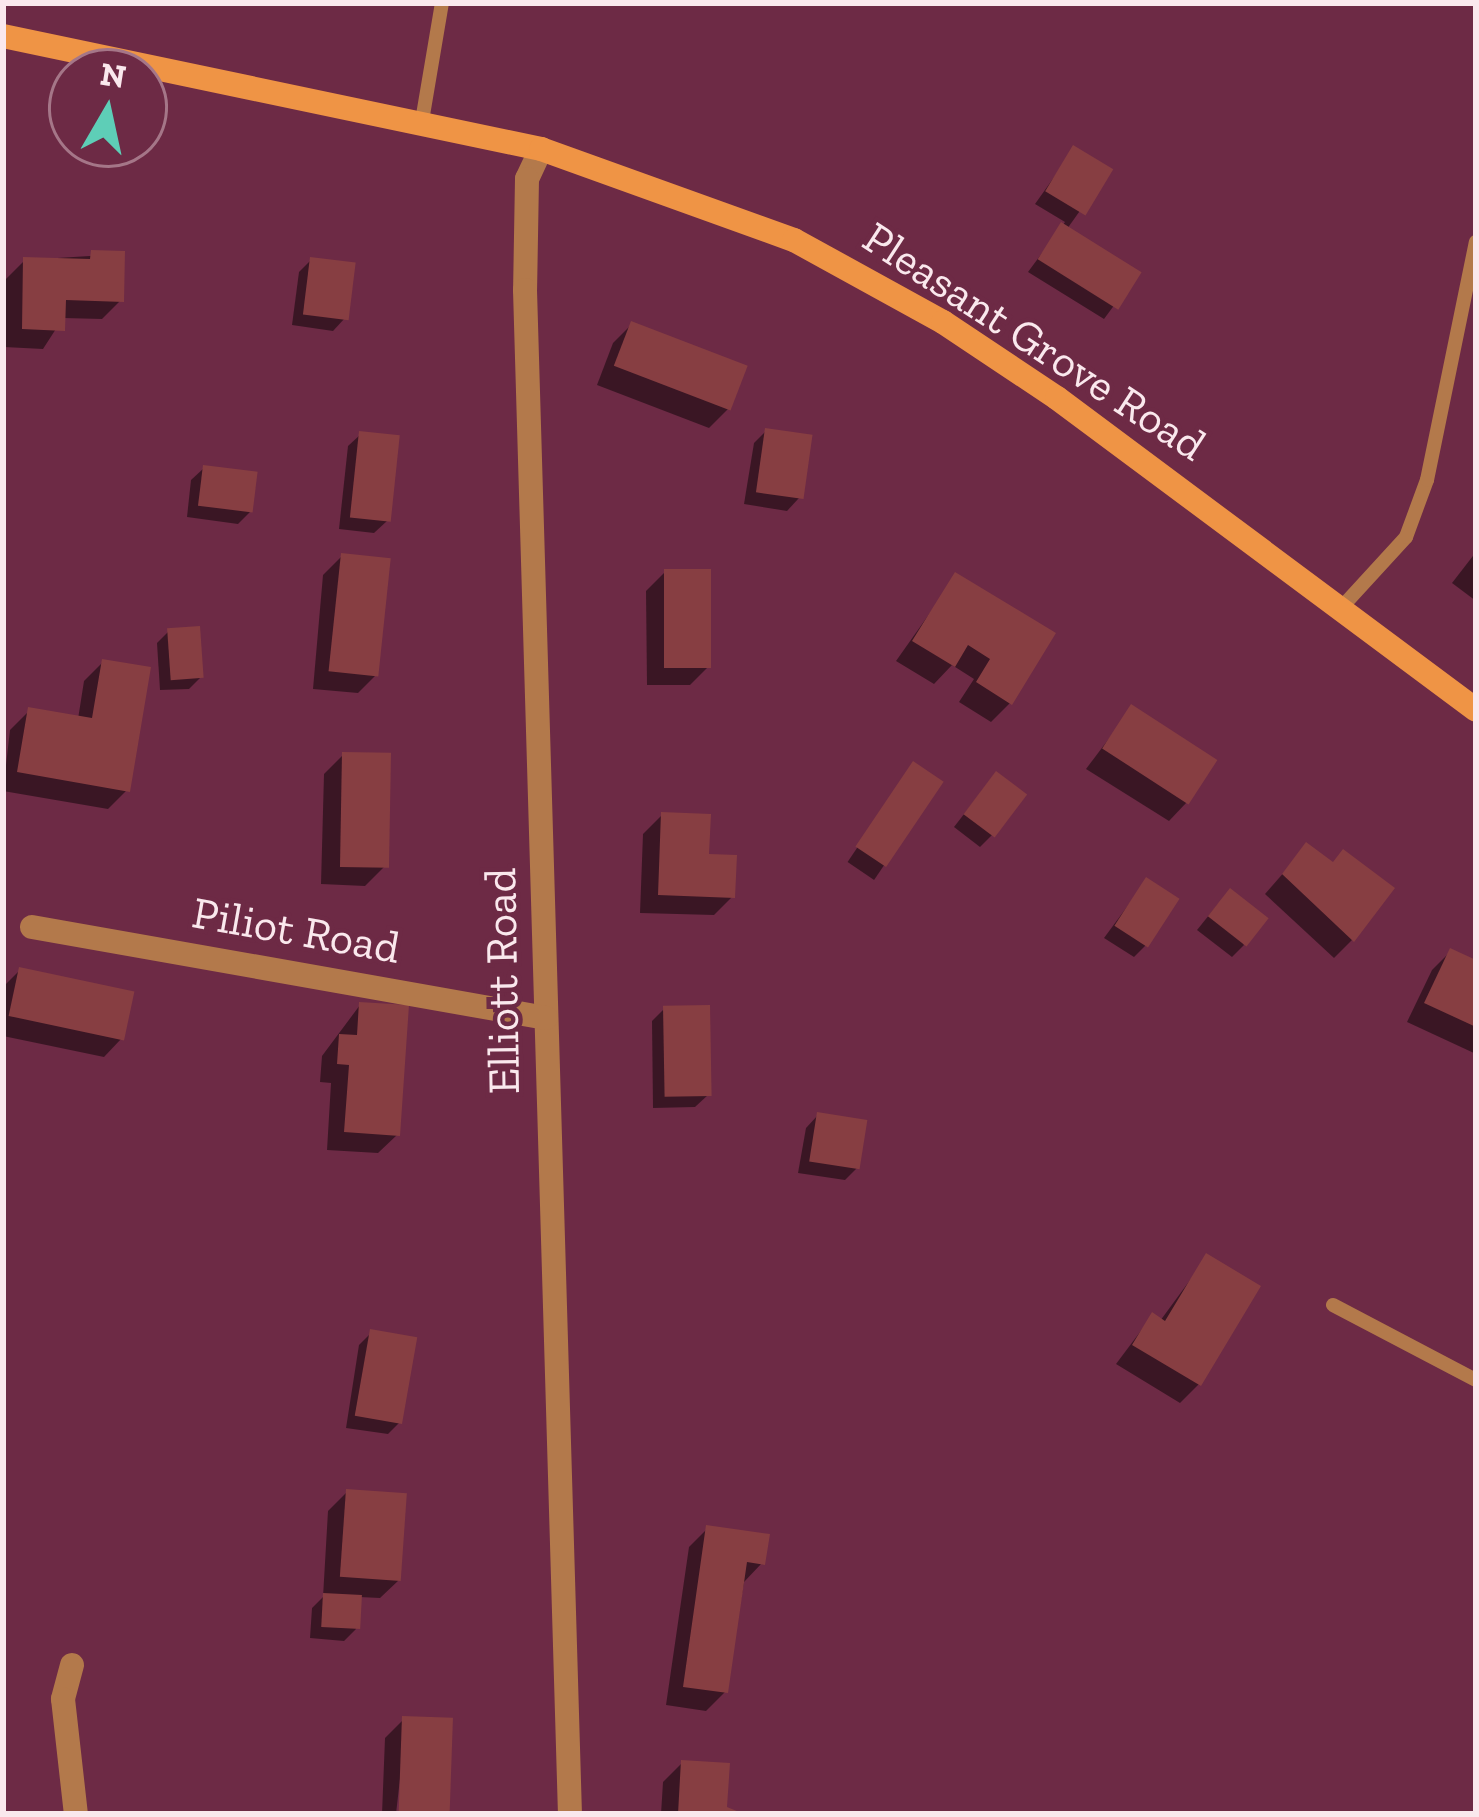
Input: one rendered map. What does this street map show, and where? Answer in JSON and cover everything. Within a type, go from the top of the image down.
[{"type":"street","name":"Pleasant Grove Road","points":[[3,36],[541,149],[794,240],[943,322],[1476,710]]},
{"type":"street","name":"Elliott Road","points":[[541,149],[527,178],[525,290],[570,1814]]},
{"type":"street","name":"Piliot Road","points":[[32,927],[546,1018]]},
{"type":"street","points":[[72,1665],[63,1699],[76,1814]]},
{"type":"lane","points":[[422,121],[442,3]]},
{"type":"lane","points":[[1341,608],[1406,537],[1476,242]]},
{"type":"lane","points":[[1333,1305],[1476,1380]]},
{"type":"building","points":[[1073,145],[1113,169],[1085,215],[1045,191]]},
{"type":"building","points":[[1061,222],[1142,272],[1118,310],[1038,259]]},
{"type":"building","points":[[91,250],[125,251],[124,302],[66,300],[65,331],[22,329],[23,257],[90,259]]},
{"type":"building","points":[[310,257],[356,263],[349,320],[303,315]]},
{"type":"building","points":[[631,321],[748,366],[730,411],[614,366]]},
{"type":"building","points":[[765,428],[813,435],[803,499],[756,492]]},
{"type":"building","points":[[359,431],[400,435],[391,522],[350,518]]},
{"type":"building","points":[[203,465],[258,472],[253,512],[198,506]]},
{"type":"building","points":[[341,553],[391,558],[378,677],[329,671]]},
{"type":"building","points":[[664,569],[711,569],[711,668],[664,668]]},
{"type":"building","points":[[955,572],[1056,633],[1012,705],[976,682],[990,659],[968,645],[955,667],[912,641]]},
{"type":"building","points":[[200,626],[204,678],[171,680],[167,628]]},
{"type":"building","points":[[102,659],[151,667],[130,792],[17,772],[28,707],[92,718]]},
{"type":"building","points":[[1131,704],[1217,760],[1189,805],[1102,748]]},
{"type":"building","points":[[342,752],[391,753],[389,868],[340,867]]},
{"type":"building","points":[[913,761],[944,782],[886,867],[855,846]]},
{"type":"building","points":[[996,771],[1027,794],[995,838],[964,814]]},
{"type":"building","points":[[661,812],[711,814],[709,854],[737,855],[735,898],[658,895]]},
{"type":"building","points":[[1306,842],[1333,862],[1343,849],[1395,888],[1354,942],[1282,874]]},
{"type":"building","points":[[1146,877],[1180,899],[1148,947],[1114,926]]},
{"type":"building","points":[[1230,888],[1269,918],[1246,947],[1208,916]]},
{"type":"building","points":[[1450,948],[1476,960],[1476,1027],[1424,1003]]},
{"type":"building","points":[[19,967],[134,992],[124,1040],[9,1016]]},
{"type":"building","points":[[359,1002],[409,1005],[400,1136],[344,1132],[349,1065],[337,1064],[339,1034],[357,1035]]},
{"type":"building","points":[[710,1005],[712,1096],[665,1097],[663,1006]]},
{"type":"building","points":[[817,1112],[867,1120],[860,1169],[809,1161]]},
{"type":"building","points":[[1206,1253],[1261,1286],[1201,1386],[1132,1345],[1152,1312],[1165,1321]]},
{"type":"building","points":[[370,1329],[417,1337],[402,1424],[355,1416]]},
{"type":"building","points":[[346,1489],[407,1493],[401,1581],[340,1577]]},
{"type":"building","points":[[706,1525],[770,1534],[765,1565],[747,1562],[728,1693],[683,1687]]},
{"type":"building","points":[[323,1593],[362,1595],[360,1629],[321,1627]]},
{"type":"building","points":[[402,1716],[453,1718],[450,1814],[399,1814]]},
{"type":"building","points":[[681,1760],[730,1763],[727,1807],[744,1814],[678,1814]]}]
